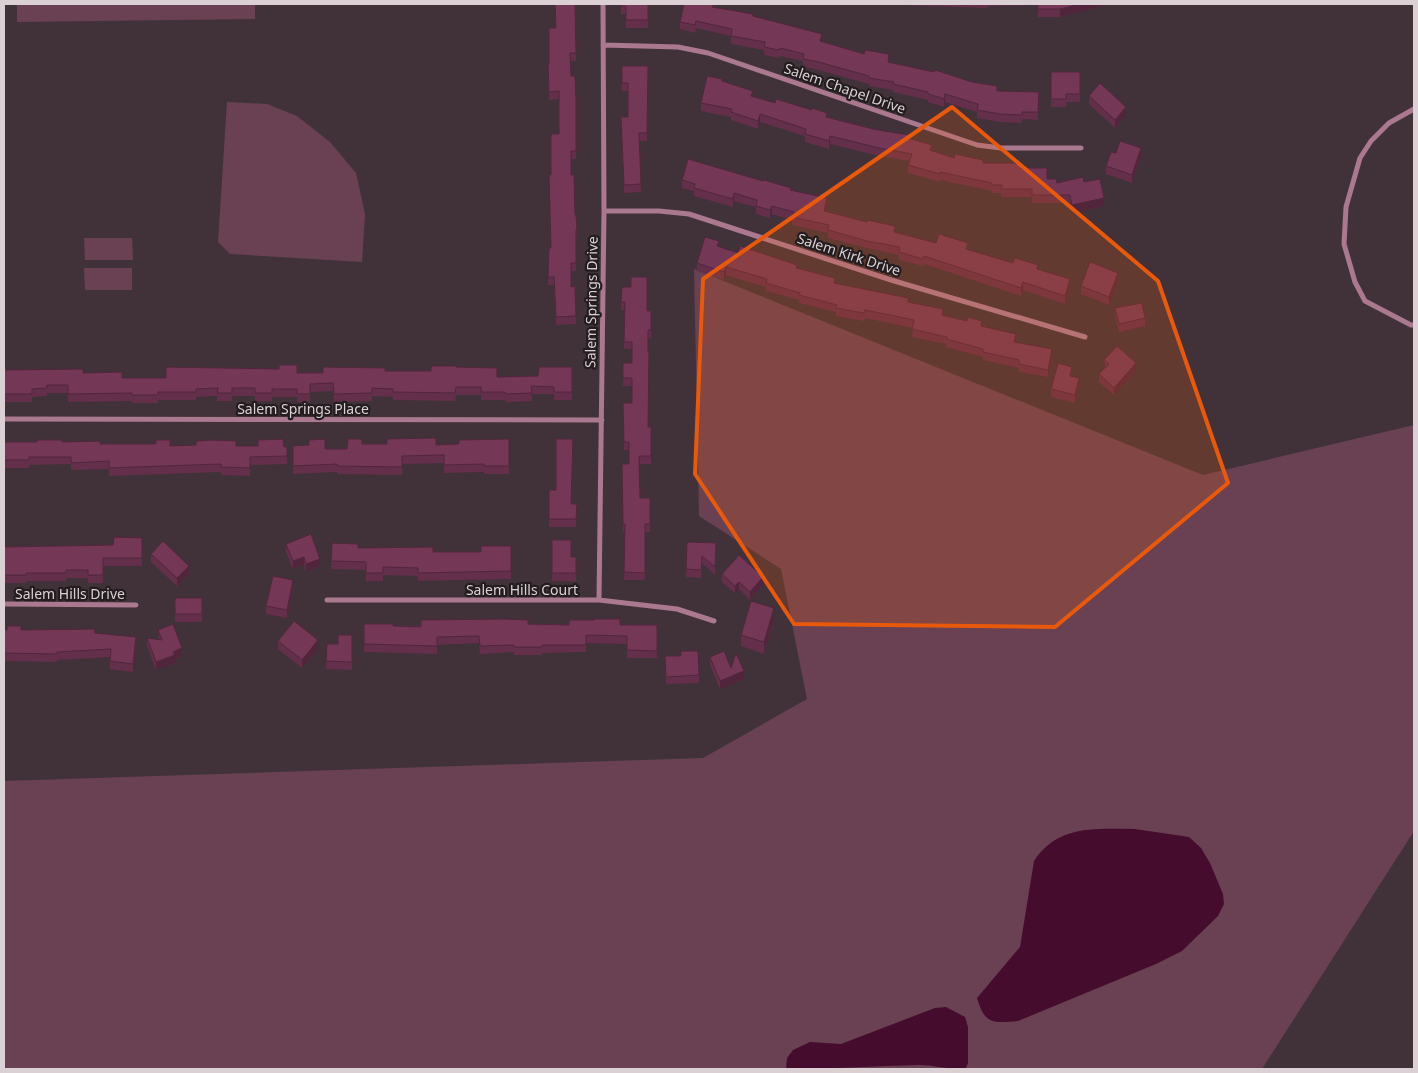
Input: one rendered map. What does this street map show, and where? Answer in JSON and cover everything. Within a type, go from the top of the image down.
[{"type":"street","name":"Salem Springs Drive","points":[[599,600],[604,211],[603,4]]},
{"type":"street","name":"Salem Chapel Drive","points":[[603,45],[678,47],[708,53],[976,145],[1002,148],[1080,148]]},
{"type":"street","points":[[1414,109],[1389,123],[1371,141],[1360,158],[1346,207],[1344,244],[1355,282],[1365,301],[1414,325]]},
{"type":"street","name":"Salem Kirk Drive","points":[[604,211],[659,211],[689,214],[891,280],[1085,338]]},
{"type":"street","name":"Salem Springs Place","points":[[4,419],[602,420]]},
{"type":"street","name":"Salem Hills Court","points":[[327,600],[599,600],[677,609],[714,621]]},
{"type":"street","name":"Salem Hills Drive","points":[[4,604],[136,604]]},
{"type":"highlighted area","points":[[952,107],[1158,281],[1228,483],[1055,627],[794,624],[695,474],[703,279]]},
{"type":"shaded area","points":[[17,4],[255,4],[255,19],[17,22]]},
{"type":"shaded area","points":[[227,102],[267,104],[297,116],[330,142],[356,173],[365,214],[362,262],[230,254],[218,242]]},
{"type":"shaded area","points":[[84,238],[132,238],[133,260],[85,260]]},
{"type":"shaded area","points":[[84,268],[132,268],[132,290],[85,290]]},
{"type":"shaded area","points":[[694,269],[1203,475],[1414,425],[1414,831],[1262,1069],[4,1069],[4,781],[703,758],[807,699],[781,569],[699,516]]},
{"type":"shaded area","points":[[1093,829],[1135,829],[1189,837],[1201,848],[1210,863],[1223,894],[1224,904],[1218,916],[1182,951],[1156,964],[1018,1021],[996,1022],[987,1018],[977,998],[1020,947],[1034,861],[1055,840],[1066,835]]},
{"type":"shaded area","points":[[946,1007],[965,1017],[968,1027],[968,1063],[966,1068],[955,1069],[920,1065],[786,1069],[787,1058],[793,1050],[810,1042],[841,1044],[935,1008]]},
{"type":"building","points":[[555,4],[575,4],[576,53],[570,53],[571,76],[575,76],[576,151],[571,151],[571,175],[574,175],[577,230],[576,263],[571,263],[571,287],[575,286],[576,316],[556,317],[554,277],[548,277],[549,248],[551,248],[549,175],[551,175],[551,134],[559,134],[559,91],[549,92],[548,64],[549,28],[556,28]]},
{"type":"building","points":[[621,4],[648,4],[648,20],[626,20],[626,6],[621,6]]},
{"type":"building","points":[[684,4],[713,4],[712,7],[753,14],[753,16],[822,34],[820,41],[864,54],[865,50],[889,54],[888,62],[934,72],[935,70],[972,82],[997,86],[997,91],[1039,92],[1038,112],[1022,112],[1022,115],[977,110],[978,104],[945,94],[944,99],[928,94],[928,92],[893,84],[894,82],[869,78],[869,76],[803,59],[804,54],[780,48],[779,50],[764,47],[765,42],[731,36],[732,29],[696,21],[695,25],[680,22]]},
{"type":"building","points":[[1038,4],[1080,4],[1060,9],[1038,9]]},
{"type":"building","points":[[622,66],[648,66],[647,133],[639,133],[641,184],[624,185],[621,117],[628,117],[628,83],[622,83]]},
{"type":"building","points":[[1051,72],[1080,72],[1080,94],[1066,94],[1066,99],[1051,99]]},
{"type":"building","points":[[707,76],[722,79],[722,81],[753,91],[751,96],[775,103],[776,99],[827,113],[826,117],[873,129],[909,135],[908,138],[932,145],[930,150],[954,158],[955,154],[983,160],[983,163],[1021,163],[1021,168],[1047,168],[1047,179],[1056,179],[1057,183],[1083,177],[1084,182],[1100,179],[1104,198],[1072,205],[1070,195],[1032,195],[1032,189],[1001,189],[1002,185],[992,185],[992,183],[940,172],[940,174],[908,165],[912,154],[830,136],[829,141],[805,134],[806,129],[760,114],[758,121],[731,112],[732,109],[701,103]]},
{"type":"building","points":[[1100,83],[1126,107],[1115,120],[1089,96]]},
{"type":"building","points":[[1120,141],[1141,148],[1132,175],[1106,166],[1111,152],[1116,153]]},
{"type":"building","points":[[688,159],[791,188],[790,190],[827,198],[824,211],[867,222],[867,220],[895,226],[894,232],[936,243],[939,234],[968,243],[966,249],[1013,263],[1015,258],[1038,265],[1037,269],[1070,279],[1065,296],[1023,282],[1021,288],[924,256],[923,259],[899,252],[900,247],[867,241],[828,230],[829,225],[792,217],[794,212],[772,206],[770,210],[756,206],[757,200],[734,193],[733,199],[694,188],[695,184],[682,180]]},
{"type":"building","points":[[705,237],[719,241],[717,246],[738,253],[740,246],[797,265],[796,268],[835,278],[834,283],[908,298],[908,302],[943,309],[942,315],[967,321],[968,317],[982,321],[981,326],[1016,334],[1014,342],[1052,349],[1048,370],[1019,364],[1019,360],[983,352],[983,349],[946,339],[947,337],[912,329],[914,320],[865,310],[864,313],[836,308],[837,305],[799,295],[800,293],[766,283],[767,279],[726,267],[724,272],[697,263]]},
{"type":"building","points":[[1090,262],[1118,273],[1109,297],[1081,286]]},
{"type":"building","points":[[631,277],[647,277],[647,311],[651,311],[651,330],[648,330],[648,427],[651,427],[651,456],[639,456],[640,498],[650,498],[650,524],[645,524],[645,573],[624,572],[625,524],[623,524],[622,464],[629,464],[629,442],[624,442],[623,403],[632,403],[632,378],[623,378],[623,363],[632,363],[632,342],[624,342],[625,302],[621,302],[622,287],[631,287]]},
{"type":"building","points":[[1142,303],[1145,318],[1119,324],[1115,308]]},
{"type":"building","points":[[1117,346],[1136,363],[1114,388],[1099,374],[1109,364],[1104,360]]},
{"type":"building","points":[[1058,363],[1072,367],[1070,376],[1079,378],[1075,395],[1051,389]]},
{"type":"building","points":[[279,365],[297,365],[297,373],[323,373],[323,367],[385,368],[385,371],[431,371],[431,366],[497,368],[497,377],[538,376],[539,367],[572,367],[572,392],[554,392],[554,387],[531,386],[532,393],[505,394],[505,392],[481,392],[481,387],[456,387],[455,393],[393,392],[393,389],[372,388],[372,393],[334,394],[333,383],[310,384],[310,394],[297,394],[297,389],[272,389],[272,393],[255,393],[255,388],[232,388],[232,393],[217,393],[218,388],[196,389],[196,392],[158,392],[158,395],[132,395],[132,393],[68,394],[68,385],[47,385],[47,388],[32,389],[32,394],[4,394],[4,368],[6,370],[83,369],[83,373],[122,372],[122,378],[166,378],[166,367],[279,369]]},
{"type":"building","points":[[436,438],[436,445],[459,444],[459,440],[509,439],[509,466],[484,466],[484,464],[444,465],[444,455],[402,456],[402,467],[337,466],[337,464],[293,466],[293,446],[309,445],[309,440],[325,439],[325,449],[347,449],[348,439],[362,439],[362,444],[387,444],[387,439]]},
{"type":"building","points":[[283,439],[284,447],[287,447],[287,456],[250,457],[250,468],[221,467],[221,464],[109,468],[109,461],[71,463],[71,457],[29,457],[29,460],[4,460],[4,442],[62,440],[62,442],[100,441],[100,444],[156,444],[156,440],[170,440],[170,446],[196,445],[196,441],[212,440],[236,441],[236,446],[258,446],[258,440]]},
{"type":"building","points":[[556,439],[573,439],[571,504],[577,504],[576,519],[549,519],[549,490],[556,490]]},
{"type":"building","points":[[311,534],[320,559],[306,564],[304,557],[293,561],[286,544]]},
{"type":"building","points":[[114,537],[142,538],[142,558],[103,558],[103,575],[88,575],[88,570],[66,570],[66,573],[4,575],[4,547],[113,545]]},
{"type":"building","points":[[552,540],[571,540],[571,557],[576,557],[576,573],[552,573]]},
{"type":"building","points":[[163,541],[189,566],[177,578],[151,554]]},
{"type":"building","points":[[687,542],[716,543],[715,567],[702,556],[701,570],[686,569]]},
{"type":"building","points":[[332,543],[358,544],[358,548],[433,547],[433,552],[481,552],[481,546],[511,546],[511,571],[418,573],[418,568],[383,567],[383,573],[366,573],[366,562],[331,561]]},
{"type":"building","points":[[739,555],[763,577],[750,592],[739,582],[735,586],[722,574]]},
{"type":"building","points":[[273,576],[293,580],[287,610],[266,606]]},
{"type":"building","points":[[175,598],[202,598],[202,614],[175,614]]},
{"type":"building","points":[[751,601],[774,608],[764,642],[741,635]]},
{"type":"building","points":[[620,619],[620,625],[657,625],[657,651],[627,650],[627,636],[586,635],[586,645],[542,645],[542,647],[514,647],[514,645],[480,646],[479,636],[437,637],[437,646],[364,644],[364,624],[393,624],[393,626],[421,627],[421,620],[528,620],[528,624],[569,625],[569,620]]},
{"type":"building","points":[[294,621],[318,640],[302,660],[278,641]]},
{"type":"building","points":[[173,624],[182,648],[173,652],[175,655],[156,662],[147,638],[162,640],[158,630]]},
{"type":"building","points":[[7,626],[21,626],[21,630],[94,629],[95,633],[136,637],[133,664],[110,661],[111,649],[57,652],[57,654],[4,653],[4,630],[7,630]]},
{"type":"building","points":[[338,635],[352,635],[352,662],[326,661],[327,644],[338,644]]},
{"type":"building","points":[[681,651],[698,651],[699,675],[666,677],[665,656],[681,656]]},
{"type":"building","points":[[724,651],[731,668],[736,653],[744,671],[720,681],[710,657]]}]
